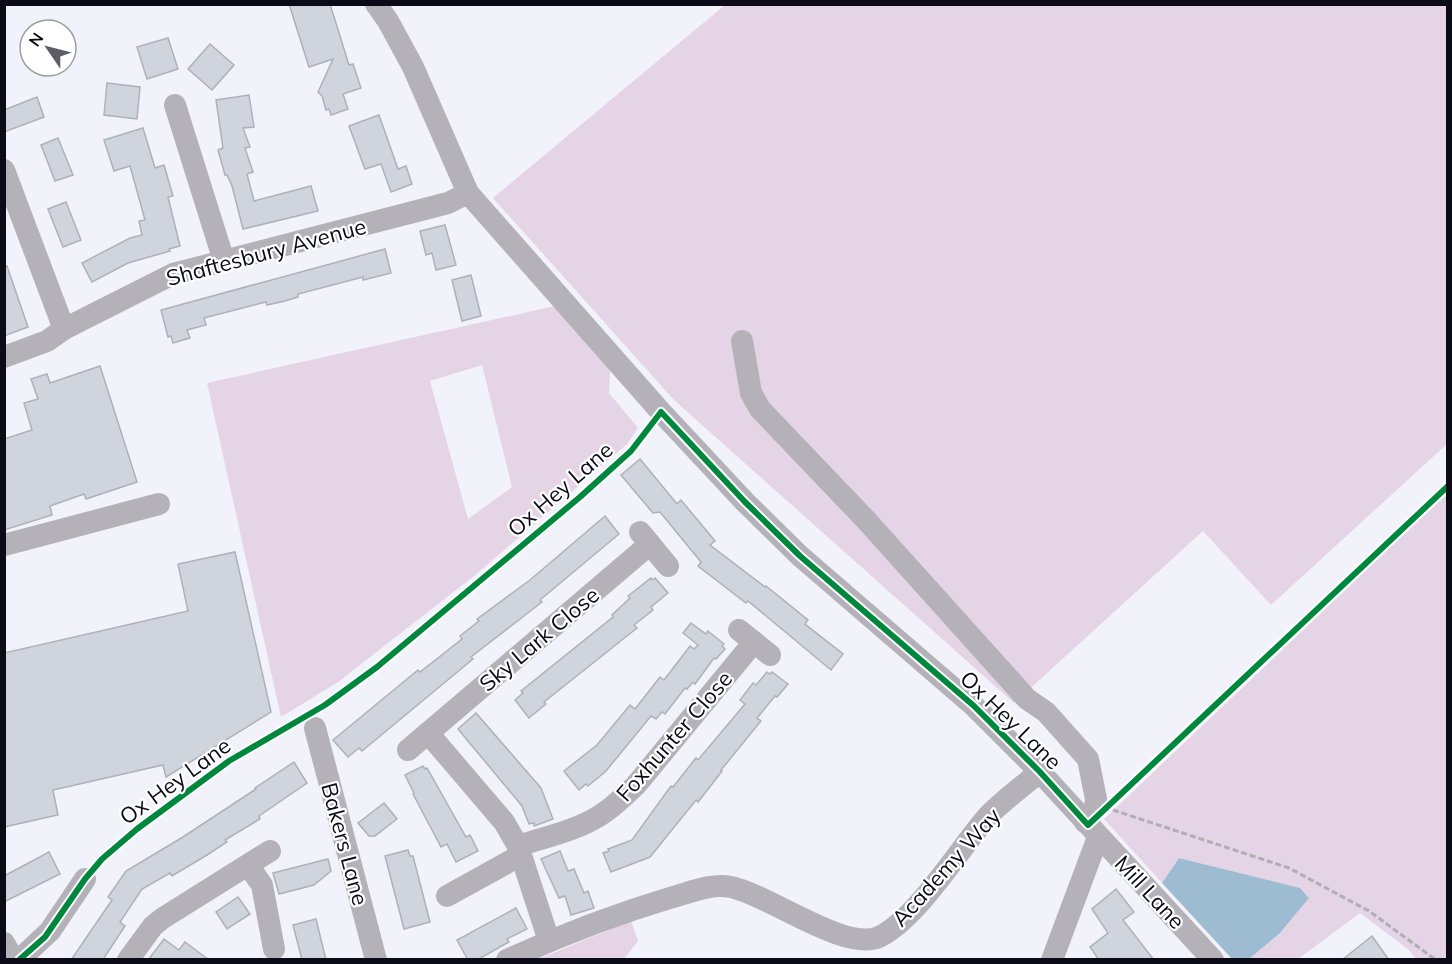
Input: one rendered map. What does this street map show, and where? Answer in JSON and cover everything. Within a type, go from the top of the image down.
[{"type":"street","name":"Ox Hey Lane","points":[[376,4],[413,67],[468,193],[661,412],[745,502],[800,556],[974,706],[1040,772],[1090,828]]},
{"type":"street","points":[[175,105],[224,261]]},
{"type":"street","points":[[10,164],[64,329]]},
{"type":"street","name":"Shaftesbury Avenue","points":[[4,357],[47,341],[64,329],[173,274],[448,203],[468,193]]},
{"type":"street","points":[[742,341],[752,393],[760,409],[867,521],[1027,699],[1046,712],[1088,759],[1096,800],[1095,808],[1061,956]]},
{"type":"street","points":[[4,545],[159,504]]},
{"type":"street","name":"Sky Lark Close","points":[[408,750],[645,538],[668,566]]},
{"type":"street","name":"Foxhunter Close","points":[[447,896],[520,851],[598,817],[616,804],[636,785],[755,642]]},
{"type":"street","name":"Bakers Lane","points":[[315,728],[376,960]]},
{"type":"street","points":[[428,733],[504,822],[520,851],[549,941]]},
{"type":"street","name":"Academy Way","points":[[507,960],[629,910],[708,887],[729,886],[754,895],[841,936],[861,940],[876,938],[886,933],[910,912],[989,816],[1040,772]]},
{"type":"street","name":"Mill Lane","points":[[1090,828],[1213,960]]},
{"type":"street","points":[[128,959],[158,922],[270,851]]},
{"type":"street","points":[[248,865],[262,885],[274,949]]},
{"type":"street","points":[[19,960],[50,931],[85,879]]},
{"type":"street","points":[[4,943],[14,960]]},
{"type":"path","points":[[1114,799],[1106,807],[1289,868],[1370,911],[1436,960]]},
{"type":"shaded area","points":[[725,5],[1447,5],[1447,444],[1271,605],[1203,531],[1014,703],[674,400],[493,198]]},
{"type":"shaded area","points":[[555,306],[610,371],[609,393],[638,428],[627,444],[474,576],[338,682],[281,717],[207,383]],"holes":[[[482,365],[512,487],[468,519],[430,381]]]},
{"type":"shaded area","points":[[1447,495],[1447,959],[1416,959],[1409,950],[1360,913],[1298,959],[1249,959],[1280,933],[1309,898],[1300,888],[1179,858],[1162,883],[1104,819]]},
{"type":"shaded area","points":[[631,921],[638,941],[624,959],[536,960]]},
{"type":"water","points":[[1179,858],[1300,888],[1309,898],[1280,933],[1249,959],[1232,959],[1162,883]]},
{"type":"building","points":[[289,4],[330,4],[349,65],[353,64],[361,88],[343,94],[348,109],[331,115],[329,109],[326,110],[322,96],[318,92],[333,59],[309,67]]},
{"type":"building","points":[[168,38],[178,69],[147,79],[137,47]]},
{"type":"building","points":[[210,44],[234,65],[212,90],[188,69]]},
{"type":"building","points":[[107,83],[140,87],[137,119],[104,115]]},
{"type":"building","points":[[249,95],[254,127],[243,128],[250,147],[245,148],[253,172],[247,174],[254,201],[311,186],[318,211],[243,229],[232,186],[225,175],[218,150],[223,148],[216,100]]},
{"type":"building","points":[[37,97],[44,117],[4,132],[4,110]]},
{"type":"building","points":[[379,115],[398,169],[406,166],[412,184],[391,192],[381,164],[365,169],[349,126]]},
{"type":"building","points":[[143,128],[155,168],[164,165],[173,196],[168,197],[180,246],[128,263],[92,282],[82,263],[130,238],[142,235],[139,221],[145,220],[130,166],[114,171],[104,140]]},
{"type":"building","points":[[58,138],[73,175],[55,181],[41,145]]},
{"type":"building","points":[[66,202],[81,240],[63,247],[48,209]]},
{"type":"building","points":[[445,225],[456,265],[436,270],[432,253],[426,255],[420,231]]},
{"type":"building","points":[[385,249],[391,273],[363,280],[363,277],[298,294],[298,297],[285,301],[267,305],[266,302],[204,318],[206,325],[187,330],[190,338],[173,343],[171,336],[168,337],[161,310]]},
{"type":"building","points":[[7,266],[28,327],[4,336],[4,267]]},
{"type":"building","points":[[471,275],[481,316],[462,321],[452,280]]},
{"type":"building","points":[[100,366],[137,482],[86,499],[84,494],[50,506],[52,515],[4,530],[4,439],[32,430],[24,403],[38,399],[31,379],[47,374],[50,383]]},
{"type":"building","points":[[640,459],[677,504],[681,500],[715,541],[710,545],[808,620],[805,624],[843,654],[831,670],[748,601],[746,603],[698,566],[701,562],[660,512],[653,513],[621,475]]},
{"type":"building","points":[[605,516],[619,534],[540,600],[542,602],[471,657],[473,659],[362,751],[359,748],[348,757],[333,740],[418,670],[420,672],[462,639],[460,636],[479,621],[477,619],[530,580]]},
{"type":"building","points":[[235,552],[271,712],[166,777],[163,765],[53,790],[58,815],[4,827],[4,653],[188,611],[178,564]]},
{"type":"building","points":[[651,578],[652,580],[655,578],[668,593],[651,607],[653,610],[634,625],[637,628],[544,702],[546,704],[529,718],[515,700],[523,693],[521,691],[613,617],[612,615],[630,598],[628,596]]},
{"type":"building","points":[[691,623],[706,634],[708,631],[724,644],[722,646],[725,649],[716,659],[714,658],[695,684],[693,682],[687,689],[685,688],[665,714],[662,712],[656,719],[651,716],[606,771],[588,786],[586,784],[579,790],[564,771],[597,745],[630,705],[635,709],[660,677],[664,680],[690,646],[694,649],[698,645],[683,633]]},
{"type":"building","points":[[767,672],[770,674],[772,672],[788,684],[757,718],[761,721],[709,788],[698,802],[696,800],[650,857],[611,872],[603,853],[632,840],[671,786],[673,787],[696,758],[698,760],[745,704],[740,700],[753,683],[756,685]]},
{"type":"building","points":[[476,713],[541,788],[553,819],[534,826],[534,823],[529,824],[522,806],[458,729]]},
{"type":"building","points":[[294,762],[307,783],[207,855],[172,876],[170,873],[142,889],[120,922],[125,926],[104,958],[107,960],[71,960],[112,900],[108,897],[126,871],[183,837]]},
{"type":"building","points":[[423,766],[427,768],[466,837],[470,835],[478,851],[456,862],[447,844],[441,847],[405,775]]},
{"type":"building","points":[[384,803],[397,819],[375,836],[369,836],[358,823]]},
{"type":"building","points":[[408,850],[410,856],[413,856],[430,922],[404,929],[385,856]]},
{"type":"building","points":[[560,851],[568,871],[574,869],[584,893],[588,891],[594,908],[571,915],[565,896],[559,898],[541,859]]},
{"type":"building","points":[[49,852],[60,874],[4,902],[4,876]]},
{"type":"building","points":[[328,859],[331,871],[314,885],[279,894],[273,873]]},
{"type":"building","points":[[1116,889],[1134,912],[1123,920],[1154,960],[1099,960],[1090,947],[1108,933],[1092,909]]},
{"type":"building","points":[[238,897],[250,914],[227,929],[216,912]]},
{"type":"building","points":[[516,908],[527,929],[507,939],[509,942],[477,960],[468,960],[457,940]]},
{"type":"building","points":[[316,919],[326,960],[302,960],[293,925]]},
{"type":"building","points":[[1372,936],[1389,960],[1342,960]]},
{"type":"building","points":[[164,939],[179,950],[185,942],[209,960],[148,960]]},
{"type":"cycle path","points":[[19,960],[45,937],[85,879],[102,859],[137,829],[229,761],[325,705],[377,667],[580,497],[631,451],[661,412],[745,502],[800,556],[974,706],[1040,772],[1088,825],[1448,486]]}]
